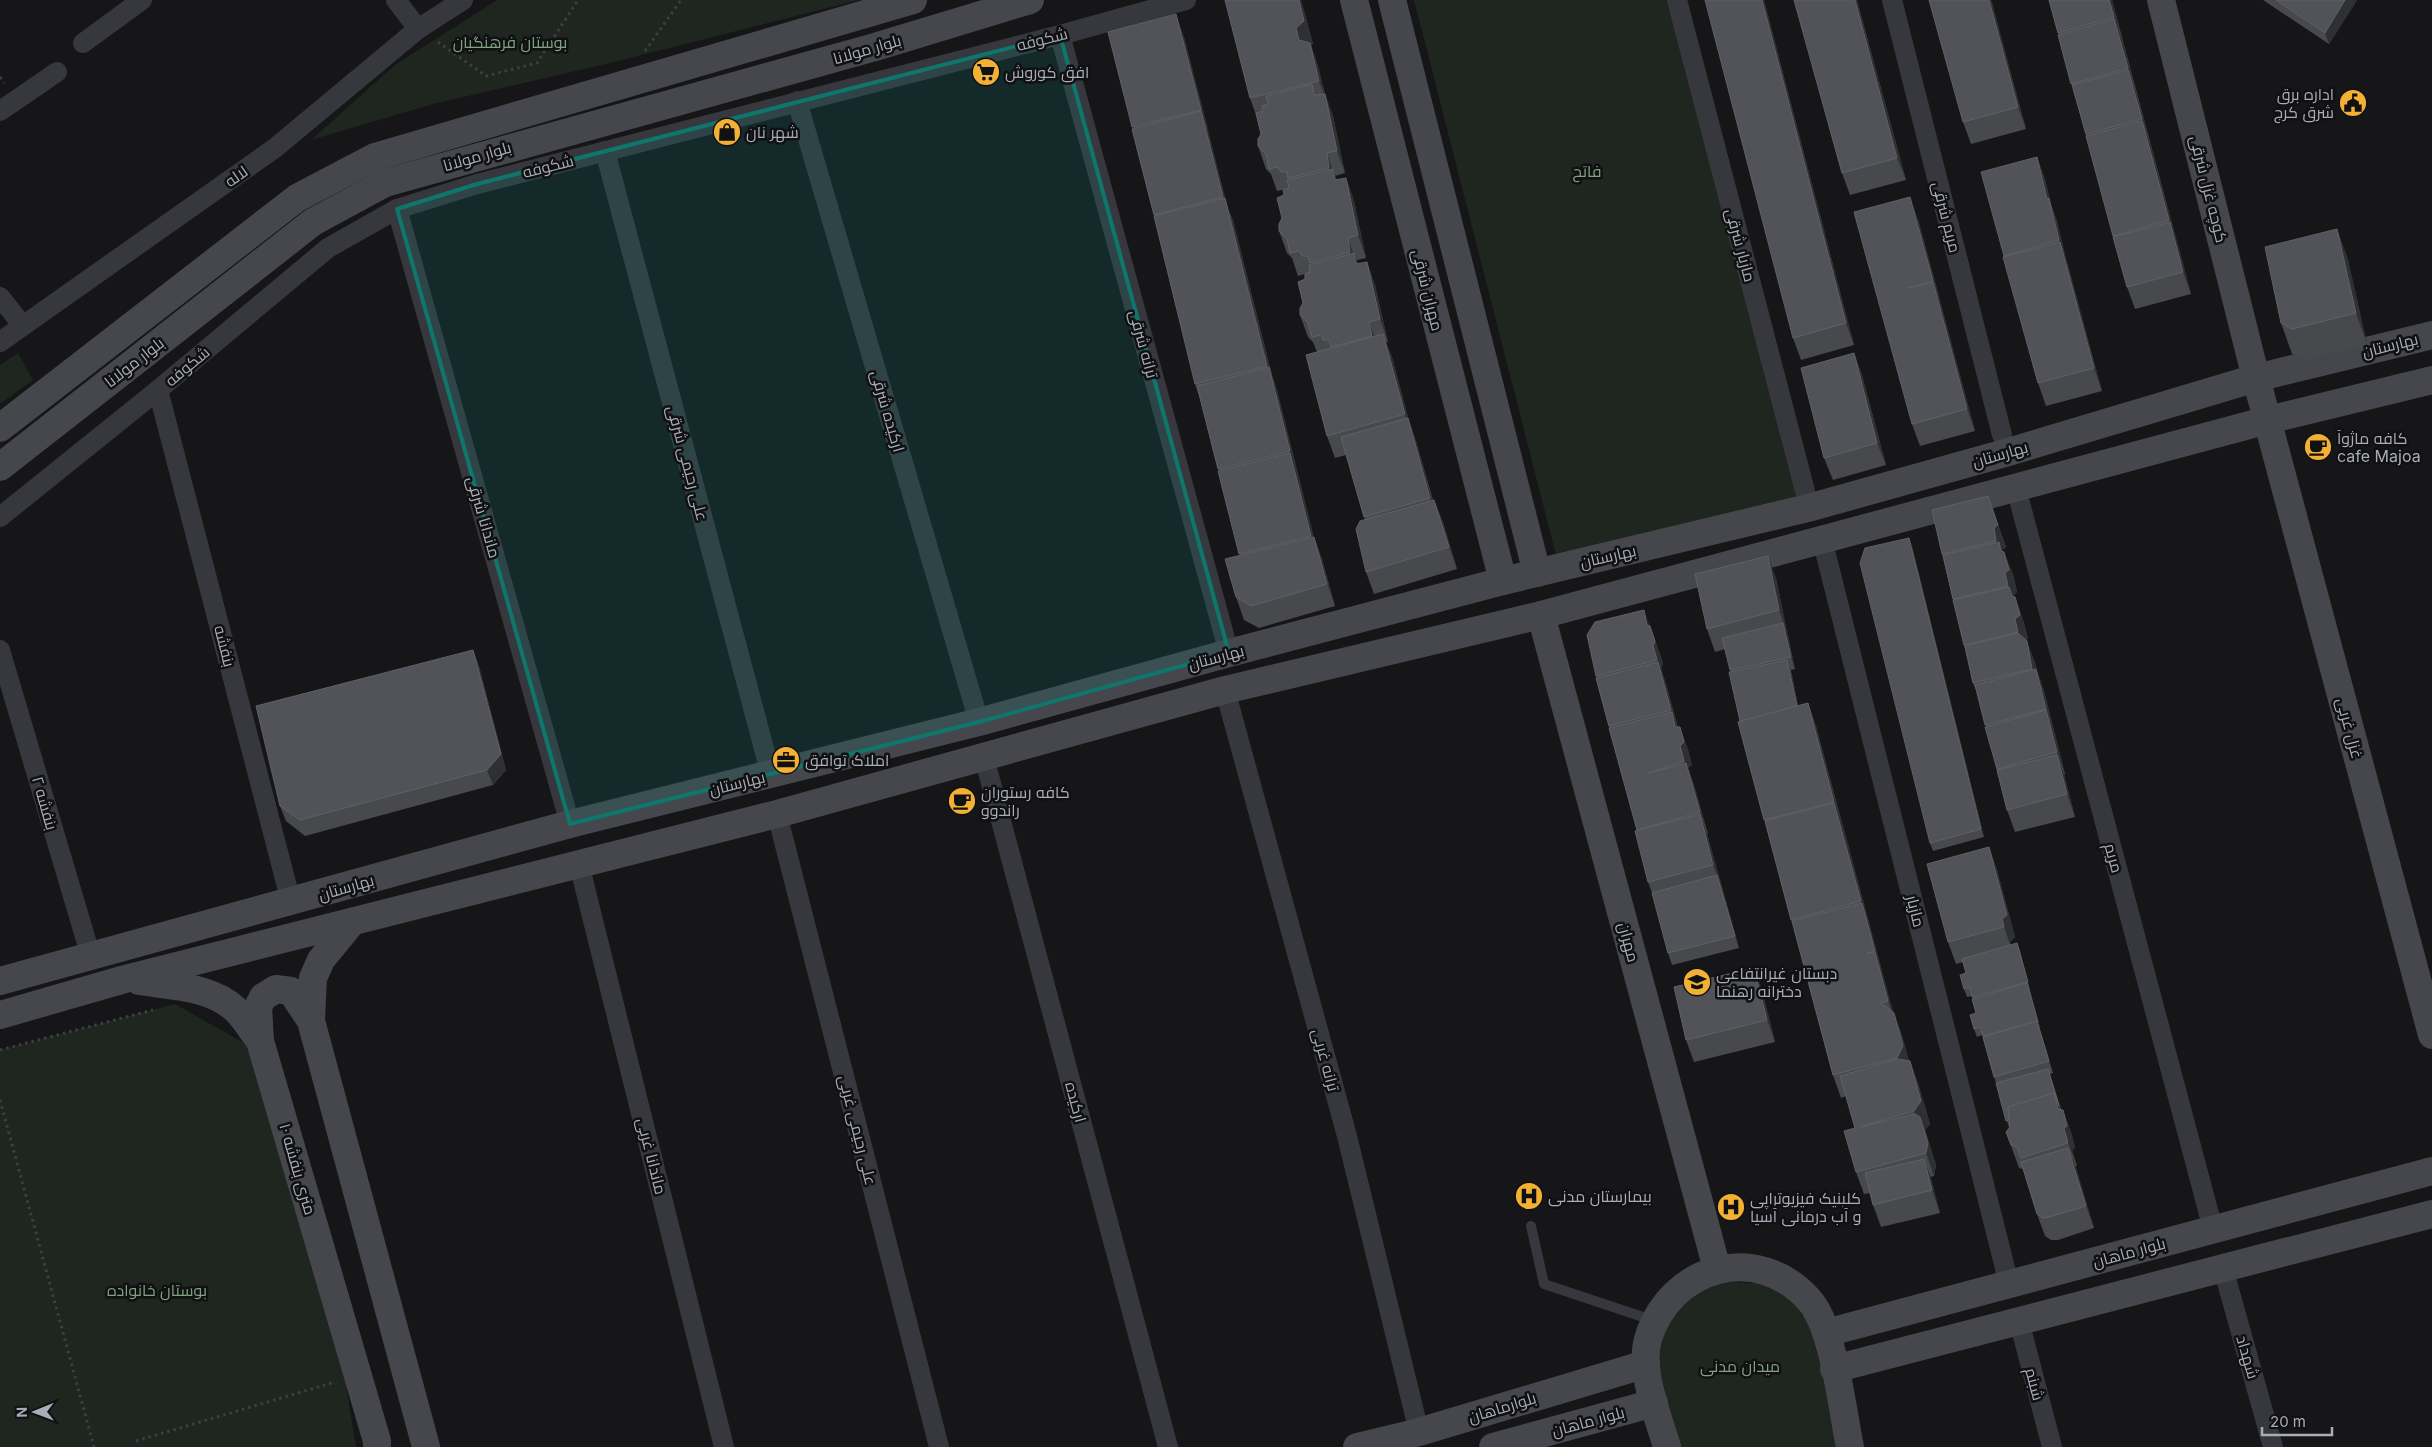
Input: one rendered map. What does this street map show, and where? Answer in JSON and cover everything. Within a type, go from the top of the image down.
[{"type":"main road","name":"بلوار مولانا","points":[[0,428],[298,198],[375,157],[914,0]]},
{"type":"main road","name":"بلوار مولانا","points":[[0,467],[313,222],[385,183],[875,47],[1030,0]]},
{"type":"main road","name":"مهران شرقی","points":[[1354,0],[1503,580]]},
{"type":"main road","points":[[1392,0],[1537,573]]},
{"type":"main road","name":"کوچه غزل شرقی","points":[[2161,0],[2268,420]]},
{"type":"main road","name":"بهارستان","points":[[0,981],[570,824],[979,722],[1503,580],[1808,508],[2005,453],[2256,378],[2432,334]]},
{"type":"main road","points":[[0,1015],[125,980],[777,814],[1225,690],[1541,615],[2268,420],[2432,380]]},
{"type":"main road","name":"غزل غربی","points":[[2268,420],[2432,1035]]},
{"type":"main road","name":"مهران","points":[[1541,615],[1717,1269]]},
{"type":"main road","points":[[352,922],[320,960],[314,978],[312,1021],[426,1447]]},
{"type":"main road","name":"۱۰ متری بنفشه","points":[[125,980],[192,988],[216,997],[235,1009],[260,1041],[377,1441],[377,1447]]},
{"type":"main road","points":[[260,1041],[258,1007],[262,998],[276,989],[291,991],[312,1021]]},
{"type":"main road","name":"بلوار ماهان","points":[[1826,1333],[2432,1171]]},
{"type":"main road","points":[[1834,1370],[2432,1214]]},
{"type":"main road","points":[[1667,1447],[1654,1403],[1646,1364],[1648,1340],[1662,1308],[1686,1284],[1717,1269],[1751,1268],[1784,1279],[1810,1302],[1826,1333],[1850,1447]]},
{"type":"main road","name":"بلوارماهان","points":[[1356,1447],[1419,1432],[1646,1364]]},
{"type":"main road","name":"بلوار ماهان","points":[[1493,1447],[1654,1403]]},
{"type":"street","points":[[83,43],[142,0]]},
{"type":"street","points":[[396,0],[418,29]]},
{"type":"street","name":"لاله","points":[[0,342],[275,148],[418,29],[463,0]]},
{"type":"street","name":"شکوفه","points":[[0,517],[158,390],[328,248],[397,209],[477,184],[1060,35],[1186,0]]},
{"type":"street","name":"مازیار شرقی","points":[[1677,0],[1805,491]]},
{"type":"street","name":"مریم شرقی","points":[[1892,0],[2002,434]]},
{"type":"street","name":"ترانه شرقی","points":[[1060,35],[1228,653]]},
{"type":"street","points":[[0,111],[58,72]]},
{"type":"street","name":"ارکیده شرقی","points":[[797,101],[979,722]]},
{"type":"street","name":"علی رحیمی شرقی","points":[[605,151],[772,775]]},
{"type":"street","name":"ماندانا شرقی","points":[[397,209],[570,824]]},
{"type":"street","points":[[0,297],[23,326]]},
{"type":"street","name":"بنفشه","points":[[158,390],[291,902]]},
{"type":"street","name":"مریم","points":[[2016,488],[2213,1229]]},
{"type":"street","name":"مازیار","points":[[1822,539],[2009,1284]]},
{"type":"street","name":"بنفشه ۲","points":[[0,650],[90,956]]},
{"type":"street","name":"ترانه غربی","points":[[1225,690],[1346,1136],[1419,1432]]},
{"type":"street","name":"ارکیده","points":[[984,757],[1168,1447]]},
{"type":"street","name":"علی رحیمی غربی","points":[[777,814],[938,1447]]},
{"type":"street","name":"ماندانا غربی","points":[[579,864],[724,1447]]},
{"type":"street","name":"شهداد","points":[[2223,1268],[2273,1447]]},
{"type":"street","name":"شبنم","points":[[2019,1321],[2052,1447]]},
{"type":"lane","points":[[1531,1226],[1544,1284],[1610,1304],[1656,1322]]},
{"type":"path","points":[[418,29],[486,76],[537,63],[578,0]]},
{"type":"path","points":[[643,54],[681,0]]},
{"type":"path","points":[[0,1050],[157,1009]]},
{"type":"path","points":[[0,1100],[94,1447]]},
{"type":"path","points":[[136,1440],[345,1379]]},
{"type":"highlighted area","points":[[1060,35],[1229,653],[979,722],[570,824],[397,209],[477,184]]},
{"type":"green space","name":"بوستان فرهنگیان","points":[[497,0],[859,0],[610,63],[433,104],[311,140],[395,65]]},
{"type":"green space","name":"فاتح","points":[[1414,0],[1672,0],[1799,499],[1556,555]]},
{"type":"green space","points":[[18,353],[33,380],[0,404],[0,365]]},
{"type":"green space","name":"بوستان خانواده","points":[[175,1004],[249,1046],[345,1379],[356,1447],[0,1447],[0,1050]]},
{"type":"green space","name":"میدان مدنی","points":[[1727,1282],[1756,1283],[1779,1290],[1795,1304],[1813,1330],[1839,1447],[1680,1447],[1660,1379],[1660,1343],[1672,1317],[1699,1291]]},
{"type":"building","points":[[1225,0],[1299,0],[1304,21],[1296,28],[1299,40],[1310,43],[1319,81],[1250,98]]},
{"type":"building","points":[[1705,0],[1762,0],[1846,323],[1793,338]]},
{"type":"building","points":[[1794,0],[1855,0],[1897,158],[1842,173]]},
{"type":"building","points":[[1929,0],[1989,0],[2018,107],[1963,122]]},
{"type":"building","points":[[2049,0],[2109,0],[2114,17],[2058,33]]},
{"type":"building","points":[[2276,0],[2345,0],[2325,33]]},
{"type":"building","points":[[1176,14],[1201,110],[1132,127],[1108,32]]},
{"type":"building","points":[[2114,19],[2128,68],[2071,84],[2058,35]]},
{"type":"building","points":[[2128,70],[2142,119],[2086,134],[2072,85]]},
{"type":"building","points":[[1312,84],[1314,95],[1325,94],[1337,151],[1327,153],[1329,168],[1288,178],[1287,172],[1281,172],[1278,167],[1269,169],[1266,154],[1258,146],[1258,139],[1261,134],[1256,113],[1263,111],[1262,106],[1268,104],[1266,96]]},
{"type":"building","points":[[1201,111],[1223,197],[1154,215],[1132,129]]},
{"type":"building","points":[[2142,121],[2169,220],[2113,236],[2086,136]]},
{"type":"building","points":[[2037,157],[2059,240],[2004,256],[1981,172]]},
{"type":"building","points":[[1333,169],[1335,180],[1346,178],[1358,235],[1348,238],[1350,252],[1310,263],[1308,256],[1302,256],[1299,251],[1290,253],[1287,239],[1279,231],[1279,224],[1282,218],[1277,198],[1284,195],[1283,190],[1289,188],[1287,180]]},
{"type":"building","points":[[1910,197],[1933,281],[1908,288],[1933,282],[1967,409],[1912,424],[1854,212]]},
{"type":"building","points":[[1225,198],[1267,366],[1195,384],[1154,216]]},
{"type":"building","points":[[2170,222],[2183,272],[2127,287],[2113,237]]},
{"type":"building","points":[[2337,229],[2356,313],[2292,329],[2281,323],[2265,247]]},
{"type":"building","points":[[2060,242],[2094,368],[2038,383],[2003,257]]},
{"type":"building","points":[[1354,253],[1356,264],[1367,262],[1380,319],[1369,322],[1372,336],[1331,347],[1329,340],[1323,340],[1321,335],[1312,337],[1308,323],[1300,315],[1300,308],[1303,303],[1298,282],[1305,279],[1305,274],[1310,272],[1309,265]]},
{"type":"building","points":[[1383,334],[1405,414],[1327,436],[1306,355]]},
{"type":"building","points":[[1854,353],[1877,443],[1824,458],[1801,368]]},
{"type":"building","points":[[1269,367],[1290,451],[1218,469],[1197,386]]},
{"type":"building","points":[[1408,418],[1430,498],[1364,517],[1341,437]]},
{"type":"building","points":[[1290,453],[1311,536],[1239,554],[1218,471]]},
{"type":"building","points":[[1988,496],[1998,525],[1994,528],[1996,541],[1942,554],[1932,510]]},
{"type":"building","points":[[1434,500],[1449,547],[1366,572],[1356,529],[1360,521]]},
{"type":"building","points":[[1314,537],[1327,584],[1251,606],[1236,597],[1225,559]]},
{"type":"building","points":[[1909,538],[1981,829],[1930,843],[1860,563],[1865,548]]},
{"type":"building","points":[[1999,542],[2009,570],[2005,573],[2008,586],[1953,599],[1943,555]]},
{"type":"building","points":[[1768,556],[1779,610],[1707,629],[1695,574]]},
{"type":"building","points":[[2009,587],[2012,596],[2015,597],[2020,615],[2015,619],[2018,632],[1964,645],[1953,600]]},
{"type":"building","points":[[1644,610],[1647,625],[1650,626],[1655,641],[1653,646],[1657,660],[1596,676],[1587,635],[1595,622]]},
{"type":"building","points":[[1783,623],[1791,657],[1730,670],[1722,638]]},
{"type":"building","points":[[2018,633],[2027,641],[2032,669],[1973,683],[1965,646]]},
{"type":"building","points":[[473,650],[501,754],[487,770],[300,820],[280,806],[256,706]]},
{"type":"building","points":[[1787,660],[1797,706],[1740,721],[1729,672]]},
{"type":"building","points":[[1658,662],[1671,710],[1609,726],[1596,678]]},
{"type":"building","points":[[2036,669],[2046,709],[1985,725],[1975,685]]},
{"type":"building","points":[[1808,703],[1834,802],[1764,820],[1738,722]]},
{"type":"building","points":[[2046,710],[2057,752],[1997,769],[1985,727]]},
{"type":"building","points":[[1672,712],[1675,727],[1680,727],[1684,742],[1680,746],[1684,761],[1649,773],[1686,763],[1700,812],[1637,830],[1609,728]]},
{"type":"building","points":[[2057,755],[2067,794],[2007,810],[1997,770]]},
{"type":"building","points":[[1834,803],[1861,901],[1791,920],[1765,821]]},
{"type":"building","points":[[1700,814],[1713,865],[1648,882],[1635,831]]},
{"type":"building","points":[[1989,847],[2007,915],[2002,919],[2004,927],[1948,942],[1927,864]]},
{"type":"building","points":[[1717,875],[1735,936],[1668,953],[1652,893]]},
{"type":"building","points":[[1862,903],[1875,951],[1867,953],[1875,952],[1888,1001],[1881,1003],[1894,1013],[1903,1046],[1897,1058],[1833,1075],[1792,921]]},
{"type":"building","points":[[2017,943],[2028,982],[1972,997],[1970,987],[1964,989],[1960,975],[1966,973],[1962,959]]},
{"type":"building","points":[[1754,968],[1767,1020],[1686,1040],[1674,987]]},
{"type":"building","points":[[2027,983],[2038,1022],[1983,1036],[1980,1027],[1974,1029],[1970,1015],[1976,1013],[1972,999]]},
{"type":"building","points":[[2037,1021],[2049,1061],[1994,1077],[1983,1037]]},
{"type":"building","points":[[1898,1059],[1910,1061],[1921,1101],[1914,1111],[1860,1127],[1915,1114],[1920,1117],[1928,1143],[1926,1153],[1856,1172],[1844,1131],[1855,1128],[1840,1076]]},
{"type":"building","points":[[2048,1069],[2059,1106],[2054,1093],[2008,1107],[2009,1120],[2006,1121],[1996,1083]]},
{"type":"building","points":[[2054,1093],[2058,1109],[2063,1110],[2067,1126],[2064,1128],[2068,1143],[2021,1158],[2017,1147],[2011,1145],[2006,1132],[2010,1127],[2008,1107]]},
{"type":"building","points":[[2068,1148],[2086,1206],[2043,1218],[2037,1214],[2021,1162]]},
{"type":"building","points":[[1924,1159],[1932,1190],[1873,1205],[1865,1173]]},
{"type":"place","name":"افق کوروش","points":[[986,72]]},
{"type":"place","name":"اداره برق شرق کرج","points":[[2353,103]]},
{"type":"place","name":"شهر نان","points":[[727,132]]},
{"type":"place","name":"کافه ماژوآ cafe Majoa","points":[[2318,447]]},
{"type":"place","name":"املاک توافق","points":[[786,760]]},
{"type":"place","name":"کافه رستوران راندوو","points":[[962,801]]},
{"type":"place","name":"دبستان غیرانتفاعی دخترانه رهنما","points":[[1697,982]]},
{"type":"place","name":"بیمارستان مدنی","points":[[1529,1196]]},
{"type":"place","name":"کلینیک فیزیوتراپی و آب درمانی آسیا","points":[[1731,1207]]}]
